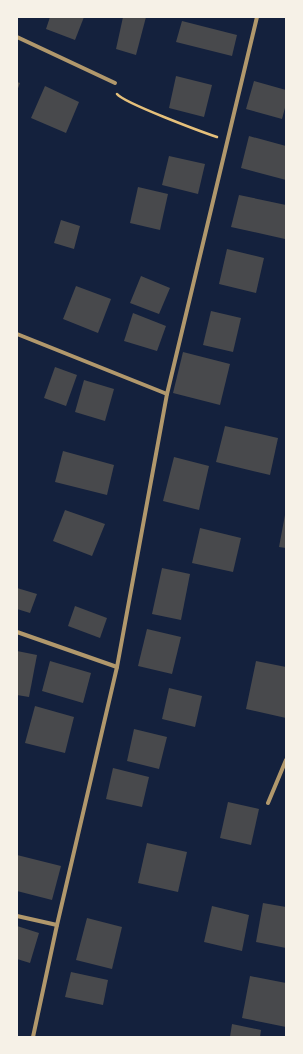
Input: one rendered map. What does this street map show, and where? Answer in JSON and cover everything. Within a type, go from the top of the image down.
[{"type":"street","points":[[33,1037],[57,925],[117,667],[167,394],[257,17]]},
{"type":"street","points":[[17,38],[115,83]]},
{"type":"street","points":[[17,334],[167,394]]},
{"type":"street","points":[[17,632],[117,667]]},
{"type":"street","points":[[268,803],[286,760]]},
{"type":"street","points":[[17,916],[57,925]]},
{"type":"path","points":[[115,83],[118,96],[178,123],[227,140]]},
{"type":"building","points":[[50,17],[84,17],[75,40],[46,29]]},
{"type":"building","points":[[123,17],[146,17],[136,55],[116,49]]},
{"type":"building","points":[[182,21],[237,35],[232,56],[176,42]]},
{"type":"building","points":[[176,76],[212,85],[204,117],[169,108]]},
{"type":"building","points":[[254,81],[286,90],[286,104],[282,119],[246,109]]},
{"type":"building","points":[[17,82],[20,83],[17,91]]},
{"type":"building","points":[[45,86],[79,102],[66,133],[31,118]]},
{"type":"building","points":[[249,136],[286,146],[286,180],[241,168]]},
{"type":"building","points":[[169,156],[205,164],[198,194],[162,185]]},
{"type":"building","points":[[138,187],[168,194],[160,230],[130,223]]},
{"type":"building","points":[[239,195],[286,205],[285,239],[231,227]]},
{"type":"building","points":[[61,220],[80,226],[74,249],[54,243]]},
{"type":"building","points":[[227,249],[264,258],[256,293],[219,284]]},
{"type":"building","points":[[141,276],[170,288],[159,314],[130,303]]},
{"type":"building","points":[[76,286],[111,299],[98,333],[63,319]]},
{"type":"building","points":[[211,311],[241,318],[233,352],[203,345]]},
{"type":"building","points":[[133,313],[166,326],[157,351],[124,341]]},
{"type":"building","points":[[183,352],[230,364],[220,405],[173,393]]},
{"type":"building","points":[[55,367],[77,375],[66,406],[44,398]]},
{"type":"building","points":[[84,380],[114,389],[105,421],[75,412]]},
{"type":"building","points":[[225,426],[278,438],[270,475],[216,462]]},
{"type":"building","points":[[63,451],[114,465],[107,495],[55,482]]},
{"type":"building","points":[[174,457],[209,466],[199,510],[163,501]]},
{"type":"building","points":[[65,510],[105,524],[92,556],[53,541]]},
{"type":"building","points":[[286,515],[286,548],[279,547]]},
{"type":"building","points":[[200,528],[241,538],[233,572],[192,563]]},
{"type":"building","points":[[162,568],[190,574],[181,620],[152,614]]},
{"type":"building","points":[[17,588],[37,594],[30,613],[17,609]]},
{"type":"building","points":[[75,606],[107,618],[100,638],[68,626]]},
{"type":"building","points":[[147,629],[181,637],[172,674],[138,666]]},
{"type":"building","points":[[17,651],[37,655],[29,697],[17,695]]},
{"type":"building","points":[[50,661],[91,673],[83,703],[42,691]]},
{"type":"building","points":[[256,661],[286,667],[286,718],[246,709]]},
{"type":"building","points":[[169,688],[202,696],[195,727],[162,719]]},
{"type":"building","points":[[35,706],[74,717],[65,753],[25,743]]},
{"type":"building","points":[[134,729],[167,737],[159,769],[127,761]]},
{"type":"building","points":[[113,768],[149,777],[142,807],[106,799]]},
{"type":"building","points":[[228,802],[259,809],[251,845],[220,838]]},
{"type":"building","points":[[147,843],[187,852],[178,892],[138,883]]},
{"type":"building","points":[[17,855],[61,866],[52,900],[17,891]]},
{"type":"building","points":[[263,903],[286,907],[286,948],[256,942]]},
{"type":"building","points":[[212,906],[249,915],[242,951],[204,942]]},
{"type":"building","points":[[87,918],[122,927],[112,969],[76,960]]},
{"type":"building","points":[[17,926],[39,933],[30,963],[17,959]]},
{"type":"building","points":[[71,972],[108,980],[103,1005],[65,997]]},
{"type":"building","points":[[250,976],[286,983],[286,1027],[242,1018]]},
{"type":"building","points":[[232,1024],[261,1030],[260,1037],[230,1037]]}]
